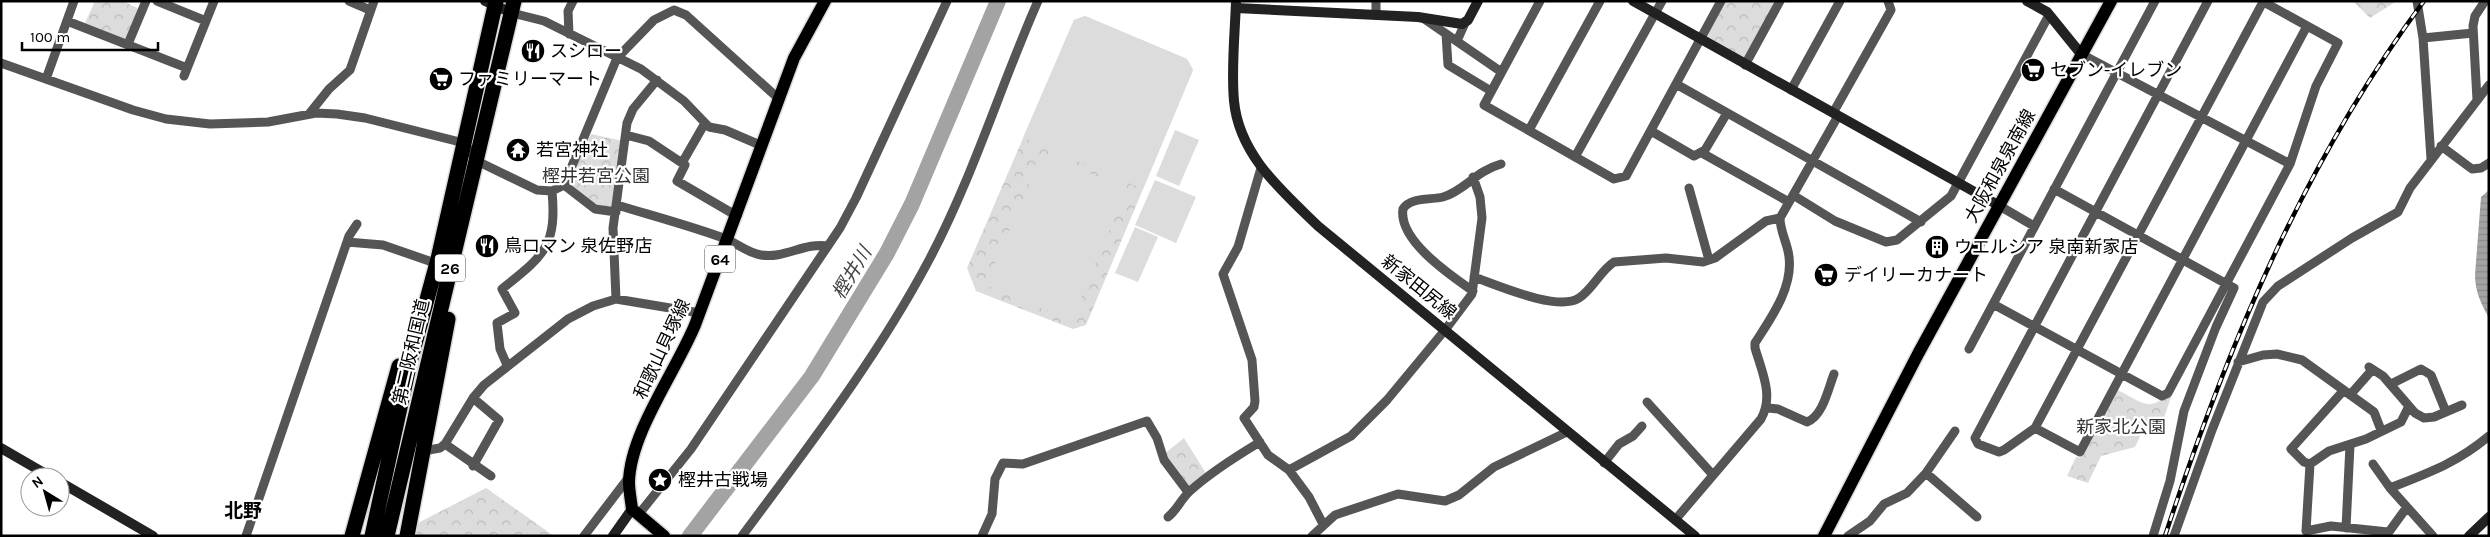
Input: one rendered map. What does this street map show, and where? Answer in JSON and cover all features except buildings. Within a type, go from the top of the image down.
[{"type":"highway","name":"第二阪和国道","points":[[360,534],[437,261],[464,143],[492,2]]},
{"type":"highway","name":"第二阪和国道","points":[[387,536],[513,7]]},
{"type":"highway","points":[[407,536],[415,470],[423,450],[456,277],[456,246]]},
{"type":"highway","points":[[360,534],[424,278],[437,261]]},
{"type":"main road","name":"和歌山貝塚線","points":[[636,512],[630,476],[631,462],[647,422],[682,355],[700,313],[737,216],[760,145],[794,58],[825,1]]},
{"type":"main road","name":"大阪和泉泉南線","points":[[1824,536],[1998,205],[2111,1]]},
{"type":"main road","points":[[636,512],[664,536]]},
{"type":"street","points":[[46,79],[74,1]]},
{"type":"street","points":[[128,44],[146,1]]},
{"type":"street","points":[[158,1],[206,21]]},
{"type":"street","points":[[67,21],[128,44],[185,72],[214,1]]},
{"type":"street","points":[[309,114],[329,89],[350,70],[372,6],[349,1]]},
{"type":"street","points":[[569,34],[568,11],[573,1]]},
{"type":"street","points":[[612,536],[636,512],[691,449],[828,246],[856,198],[947,1]]},
{"type":"street","points":[[742,536],[887,334],[930,260],[965,184],[1038,1]]},
{"type":"street","points":[[1376,1],[1376,15]]},
{"type":"street","points":[[1457,42],[1465,23],[1478,1]]},
{"type":"street","points":[[1540,1],[1500,71],[1484,105],[1614,179],[1626,176],[1722,1]]},
{"type":"street","points":[[1529,130],[1600,1]]},
{"type":"street","points":[[1633,1],[2034,226]]},
{"type":"street","points":[[1575,157],[1662,1]]},
{"type":"street","points":[[1745,65],[1780,1]]},
{"type":"street","points":[[1791,90],[1840,1]]},
{"type":"street","points":[[1675,520],[1761,419],[1768,408],[1767,389],[1755,343],[1777,307],[1789,270],[1789,256],[1780,218],[1890,10],[1888,1]]},
{"type":"street","points":[[2027,1],[2048,14],[2081,54],[2290,164]]},
{"type":"street","points":[[1969,348],[2155,1]]},
{"type":"street","points":[[1993,304],[2035,327],[2078,350],[2121,373],[2162,396],[2168,393],[2290,164],[2316,86],[2338,43],[2262,2],[2078,350],[2035,428],[1998,452],[1978,444],[1975,438],[2035,327],[2208,1]]},
{"type":"street","points":[[2417,1],[2423,38],[2431,159]]},
{"type":"street","points":[[2477,100],[2473,33],[2475,16],[2485,1]]},
{"type":"street","points":[[492,2],[513,7],[641,68],[684,101],[709,127],[725,130],[760,145]]},
{"type":"street","points":[[1236,5],[1423,18],[1465,23]]},
{"type":"street","name":"新家田尻線","points":[[1236,5],[1234,103],[1244,138],[1262,168],[1276,186],[1318,226],[1695,536]]},
{"type":"street","points":[[1,63],[134,110],[166,119],[210,124],[268,122],[309,114],[337,114],[365,118],[464,143],[477,161],[537,190],[552,191],[564,185],[617,58],[654,20],[674,10],[679,10],[779,99]]},
{"type":"street","points":[[1702,153],[1835,221],[1886,242],[1897,240],[1922,222],[1951,196],[2048,14]]},
{"type":"street","points":[[1423,18],[1500,71]]},
{"type":"street","points":[[2035,428],[2080,452],[2307,26]]},
{"type":"street","points":[[2423,38],[2473,33]]},
{"type":"street","points":[[1446,34],[1448,65],[1491,91]]},
{"type":"street","points":[[616,299],[614,228],[627,123],[633,109],[658,80]]},
{"type":"street","points":[[1676,84],[1922,222]]},
{"type":"street","points":[[2174,536],[2238,362],[2263,302],[2278,286],[2352,238],[2398,212],[2410,188],[2489,85]]},
{"type":"street","points":[[1650,131],[1694,156],[1702,153],[1727,113]]},
{"type":"street","points":[[682,163],[705,123]]},
{"type":"street","points":[[626,135],[649,141],[682,163],[685,166],[676,181],[737,216]]},
{"type":"street","points":[[2441,146],[2472,169],[2481,168],[2489,163]]},
{"type":"street","points":[[1473,291],[1446,273],[1426,254],[1413,238],[1404,223],[1402,215],[1405,205],[1410,202],[1446,196],[1474,177],[1502,164]]},
{"type":"street","points":[[1262,168],[1238,247],[1223,274],[1252,360],[1255,401],[1254,407],[1244,418],[1273,460],[1289,470],[1308,497],[1323,524]]},
{"type":"street","points":[[1289,470],[1351,436],[1387,400],[1445,330],[1473,291],[1482,218],[1480,197],[1474,177]]},
{"type":"street","points":[[564,185],[595,208],[617,208],[728,240],[762,256],[819,245],[828,246]]},
{"type":"street","points":[[1689,188],[1709,260]]},
{"type":"street","points":[[2054,189],[2234,288],[2216,327],[2184,411],[2170,481],[2152,536]]},
{"type":"street","points":[[507,365],[500,349],[497,323],[515,313],[502,289],[532,265],[545,250],[552,235],[554,219],[552,191]]},
{"type":"street","points":[[1474,277],[1517,293],[1553,301],[1572,301],[1587,292],[1614,262],[1666,258],[1703,262],[1715,258],[1753,228],[1766,221],[1780,218]]},
{"type":"street","points":[[246,536],[346,242],[357,224]]},
{"type":"street","points":[[346,242],[383,245],[437,261]]},
{"type":"street","points":[[423,450],[440,448],[445,444],[472,398],[507,365],[568,319],[593,306],[616,299],[700,313]]},
{"type":"street","points":[[2238,362],[2263,355],[2287,355],[2302,360],[2374,412],[2381,430]]},
{"type":"street","points":[[2310,464],[2304,462],[2291,449],[2370,369],[2391,384],[2409,406],[2424,418],[2434,417],[2462,405]]},
{"type":"street","points":[[2391,384],[2421,369],[2430,375],[2446,412]]},
{"type":"street","points":[[1768,408],[1778,409],[1807,422],[1813,420],[1819,412],[1834,374]]},
{"type":"street","points":[[472,398],[499,420],[473,466]]},
{"type":"street","points":[[1647,402],[1713,475]]},
{"type":"street","points":[[2310,464],[2329,451],[2366,439],[2381,430],[2401,422],[2409,406]]},
{"type":"street","points":[[982,536],[992,514],[995,479],[1004,463],[1023,464],[1147,421],[1164,460],[1188,492]]},
{"type":"street","points":[[1604,462],[1620,444],[1633,436],[1642,426]]},
{"type":"street","points":[[1848,536],[1870,521],[1884,504],[1907,493],[1926,473],[1955,431]]},
{"type":"street","points":[[1314,535],[1323,524],[1335,515],[1398,494],[1444,500],[1459,495],[1494,467],[1567,432]]},
{"type":"street","points":[[2390,488],[2445,466],[2467,454],[2489,436]]},
{"type":"street","points":[[1168,517],[1178,509],[1188,492],[1227,462],[1260,442]]},
{"type":"street","points":[[445,444],[473,466],[491,476]]},
{"type":"street","points":[[2346,528],[2350,445]]},
{"type":"street","points":[[1,448],[34,467]]},
{"type":"street","points":[[2310,464],[2306,531],[2331,526],[2387,534],[2407,508]]},
{"type":"street","points":[[2373,464],[2390,488],[2433,536]]},
{"type":"street","points":[[1926,473],[1977,518]]},
{"type":"street","points":[[584,536],[630,476]]},
{"type":"street","points":[[70,488],[153,536]]},
{"type":"street","points":[[2468,536],[2489,517]]},
{"type":"green space","points":[[95,1],[124,1],[138,9],[126,41],[84,25]]},
{"type":"green space","points":[[1725,1],[1775,1],[1745,60],[1705,38]]},
{"type":"green space","points":[[2353,1],[2397,1],[2370,18]]},
{"type":"green space","points":[[1085,16],[1187,59],[1193,70],[1086,325],[1073,329],[976,291],[967,268],[1074,20]]},
{"type":"green space","points":[[1085,16],[1187,59],[1193,70],[1143,189],[1023,138],[1074,20]]},
{"type":"green space","points":[[1175,130],[1199,140],[1179,186],[1156,176]]},
{"type":"green space","name":"樫井若宮公園","points":[[591,134],[623,141],[614,208],[594,205],[568,183]]},
{"type":"green space","points":[[1042,154],[1127,189],[1071,321],[986,285]]},
{"type":"green space","points":[[1155,180],[1196,197],[1176,243],[1135,225]]},
{"type":"green space","points":[[1135,227],[1158,237],[1138,282],[1115,273]]},
{"type":"green space","name":"新家北公園","points":[[2174,388],[2158,436],[2144,428],[2135,447],[2101,456],[2088,483],[2067,476],[2076,457],[2080,458],[2117,390],[2141,402],[2152,404]]},
{"type":"green space","points":[[1184,438],[1207,475],[1188,488],[1164,454]]},
{"type":"green space","points":[[486,488],[554,536],[411,536],[412,526]]},
{"type":"shaded area","points":[[2489,190],[2489,318],[2479,297],[2475,275],[2481,197]]},
{"type":"waterway","name":"樫井川","points":[[690,536],[812,376],[887,253],[912,204],[998,1]]},
{"type":"railway","points":[[2165,536],[2215,395],[2273,258],[2305,192],[2341,126],[2381,63],[2424,1]]},
{"type":"place","name":"スシロー","points":[[533,51]]},
{"type":"place","name":"セブン-イレブン","points":[[2033,70]]},
{"type":"place","name":"ファミリーマート","points":[[441,79]]},
{"type":"place","name":"若宮神社","points":[[518,150]]},
{"type":"place","name":"鳥ロマン 泉佐野店","points":[[487,246]]},
{"type":"place","name":"ウエルシア 泉南新家店","points":[[1937,247]]},
{"type":"place","name":"デイリーカナート","points":[[1826,275]]},
{"type":"place","name":"樫井古戦場","points":[[660,480]]},
{"type":"district","name":"北野","points":[[243,511]]}]
